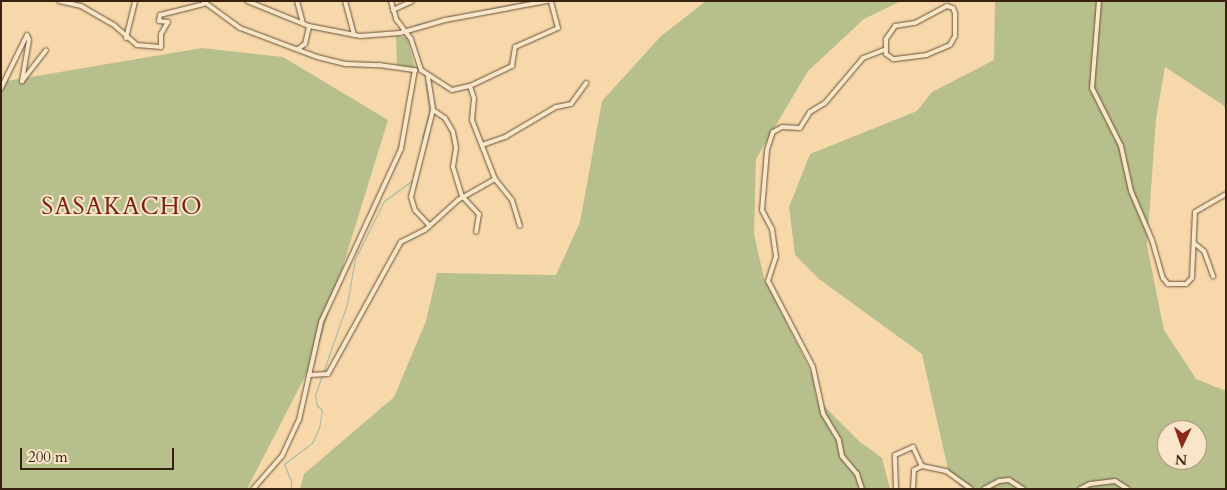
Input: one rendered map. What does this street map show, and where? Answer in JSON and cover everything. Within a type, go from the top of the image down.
[{"type":"street","points":[[59,1],[81,6],[115,26],[126,38],[137,45],[161,47],[161,34],[168,22],[159,21],[160,15],[204,2],[240,28],[298,49],[346,64],[379,64],[421,70]]},
{"type":"street","points":[[126,38],[135,1]]},
{"type":"street","points":[[248,1],[309,26],[354,35],[407,32],[445,20],[550,1],[558,28],[517,45],[514,50],[512,66],[470,86],[449,89],[428,77],[421,70],[407,32],[401,28],[391,1]]},
{"type":"street","points":[[297,1],[303,23]]},
{"type":"street","points":[[345,1],[354,35]]},
{"type":"street","points":[[393,10],[412,1]]},
{"type":"street","points":[[514,1],[516,6]]},
{"type":"street","points":[[1099,1],[1092,88],[1121,146],[1131,191],[1152,240],[1163,278],[1168,284],[1186,284],[1192,278],[1195,212],[1226,194]]},
{"type":"street","points":[[947,6],[955,10],[955,36],[947,48],[930,55],[897,59],[889,57],[884,50],[887,35],[895,26],[915,23],[947,6]]},
{"type":"street","points":[[298,49],[305,44],[309,26]]},
{"type":"street","points":[[1,88],[27,35],[22,81],[46,50]]},
{"type":"street","points":[[862,489],[857,474],[842,456],[839,440],[822,413],[813,367],[768,281],[776,257],[772,229],[762,210],[767,150],[773,132],[782,127],[800,128],[810,112],[825,102],[863,58],[884,50]]},
{"type":"street","points":[[253,489],[288,447],[303,407],[320,322],[401,149],[415,70]]},
{"type":"street","points":[[428,77],[433,110],[411,197],[415,210],[429,225]]},
{"type":"street","points":[[482,145],[505,137],[556,108],[571,104],[586,83]]},
{"type":"street","points":[[470,86],[474,98],[472,120],[495,179],[512,200],[520,226]]},
{"type":"street","points":[[433,110],[449,122],[453,132],[456,148],[452,160],[464,198],[479,214],[476,232]]},
{"type":"street","points":[[309,375],[326,374],[337,360],[376,282],[387,271],[395,249],[408,236],[429,225],[464,198],[495,179]]},
{"type":"street","points":[[1194,243],[1204,251],[1213,276]]},
{"type":"street","points":[[896,489],[894,458],[897,453],[913,447],[922,466]]},
{"type":"street","points":[[913,489],[914,470],[922,466],[946,471],[971,489]]},
{"type":"street","points":[[984,489],[999,481],[1010,480],[1023,489]]},
{"type":"street","points":[[1080,489],[1090,484],[1115,480],[1128,489]]},
{"type":"green space","points":[[706,1],[901,1],[864,19],[808,71],[756,159],[754,234],[764,278],[813,376],[816,398],[860,442],[882,458],[890,489],[300,489],[304,474],[394,397],[426,321],[437,273],[556,275],[580,222],[602,101],[661,36]]},
{"type":"green space","points":[[995,1],[1226,1],[1226,110],[1223,105],[1165,67],[1156,119],[1147,246],[1164,330],[1196,379],[1226,391],[1226,489],[963,489],[949,474],[922,354],[819,279],[795,255],[789,207],[810,154],[917,111],[932,92],[994,60]]},
{"type":"green space","points":[[396,36],[407,37],[415,68],[397,65]]},
{"type":"green space","points":[[202,48],[283,57],[388,120],[315,357],[247,489],[1,489],[1,82]]},
{"type":"waterway","points":[[519,3],[526,1]]},
{"type":"waterway","points":[[415,25],[513,4]]},
{"type":"waterway","points":[[422,138],[429,113],[426,83]]},
{"type":"waterway","points":[[291,489],[291,481],[284,464],[312,443],[319,428],[322,410],[317,406],[315,395],[347,304],[355,259],[384,201],[412,181]]},
{"type":"district","name":"SASAKACHO","points":[[122,207]]}]
